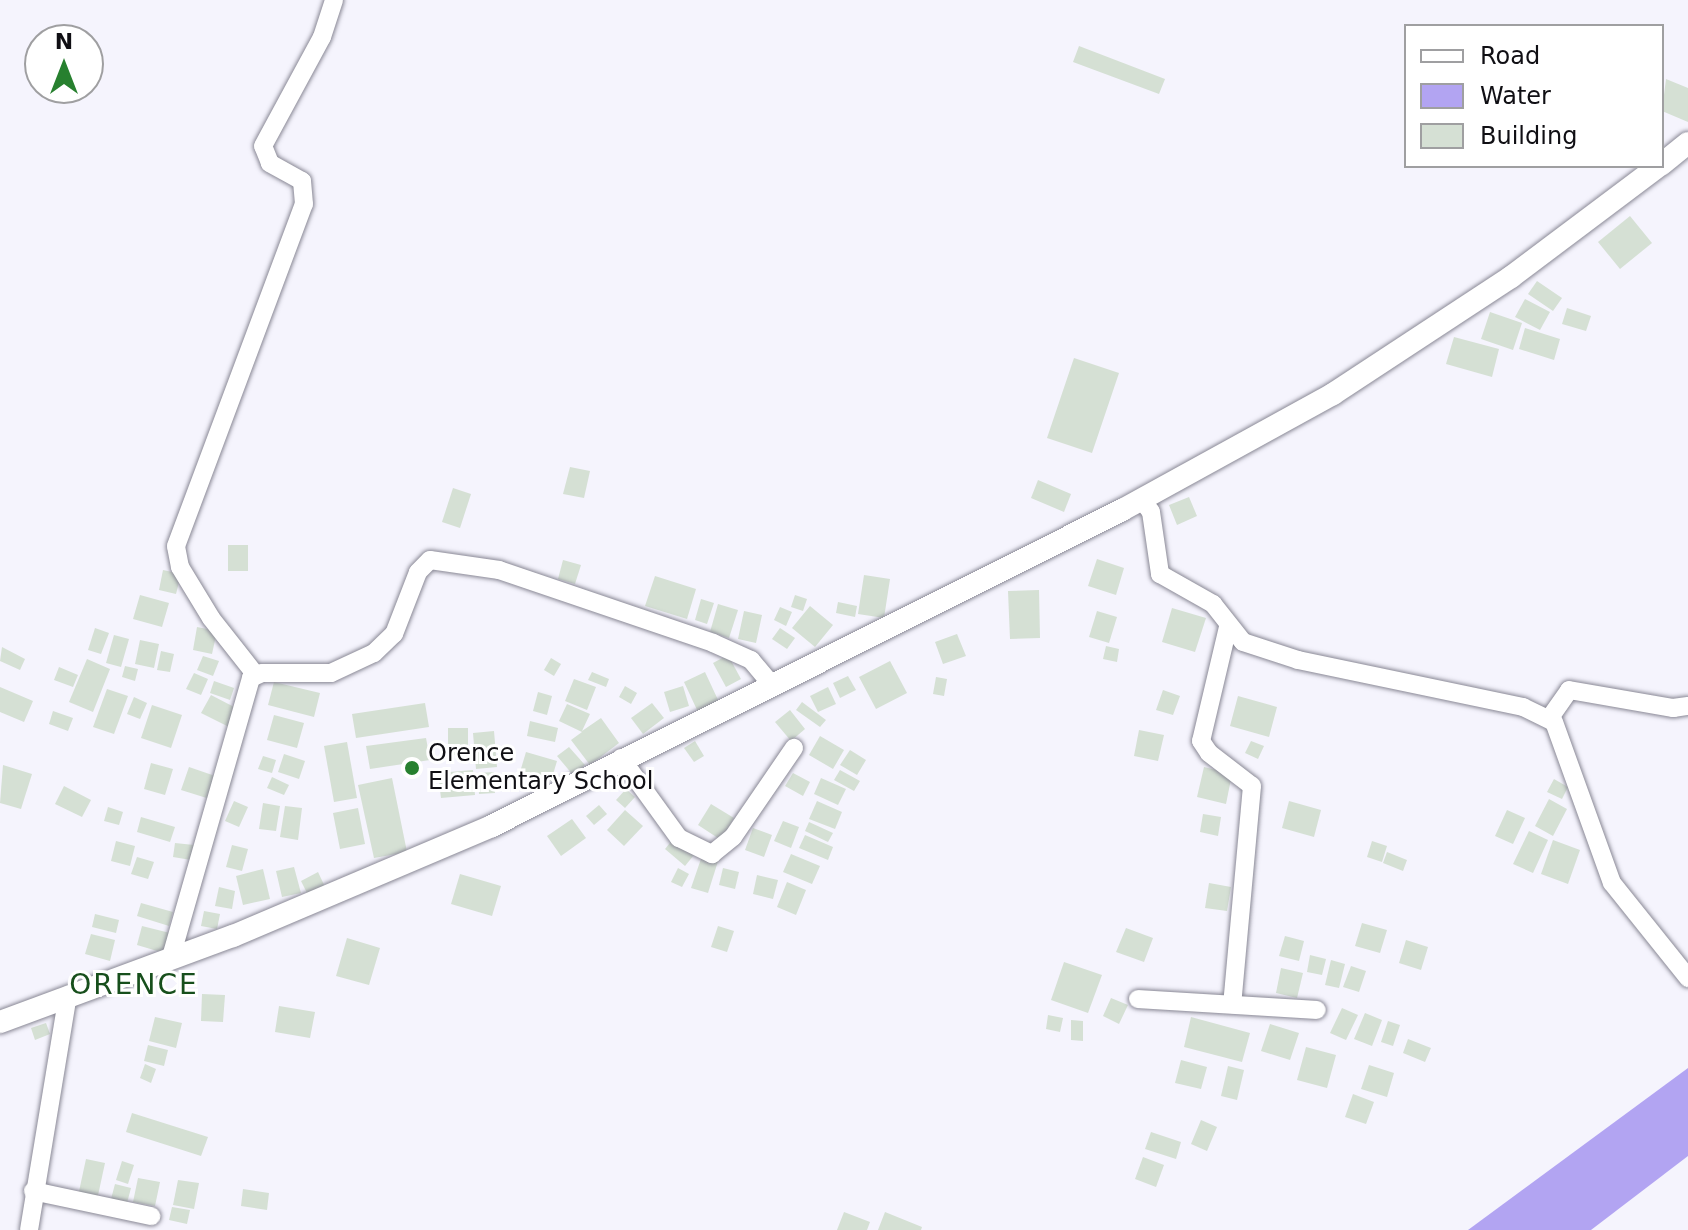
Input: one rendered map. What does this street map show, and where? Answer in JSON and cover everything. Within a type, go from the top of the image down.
[{"type":"street","points":[[255,674],[211,618],[180,567],[176,546],[304,204],[302,181],[270,163],[263,146],[322,37],[334,0]]},
{"type":"street","points":[[1664,163],[1688,143]]},
{"type":"street","points":[[0,1022],[407,865],[1141,499],[1333,394],[1511,277],[1657,168]]},
{"type":"street","points":[[1141,499],[1151,512],[1160,574],[1213,604],[1228,627],[1243,642],[1267,652],[1523,707],[1549,719],[1563,738],[1612,883],[1688,978]]},
{"type":"street","points":[[255,674],[331,673],[374,653],[402,621],[423,564],[439,558],[499,570],[713,643],[751,660],[772,685]]},
{"type":"street","points":[[1228,627],[1201,741],[1209,753],[1252,786],[1232,1004]]},
{"type":"street","points":[[171,957],[255,674]]},
{"type":"street","points":[[1549,719],[1569,690],[1661,707],[1688,706]]},
{"type":"street","points":[[621,758],[679,838],[712,854],[733,837],[794,748]]},
{"type":"street","points":[[29,1230],[33,1191],[68,995]]},
{"type":"street","points":[[1138,999],[1317,1010]]},
{"type":"street","points":[[33,1191],[151,1216]]},
{"type":"water","points":[[1688,1068],[1688,1156],[1591,1230],[1468,1230]]},
{"type":"building","points":[[1079,46],[1165,79],[1159,94],[1073,62]]},
{"type":"building","points":[[1666,79],[1688,88],[1688,122],[1664,112]]},
{"type":"building","points":[[1630,216],[1652,243],[1620,269],[1598,242]]},
{"type":"building","points":[[1537,281],[1562,298],[1553,311],[1528,294]]},
{"type":"building","points":[[1525,299],[1550,312],[1540,330],[1515,317]]},
{"type":"building","points":[[1567,308],[1591,316],[1586,331],[1562,324]]},
{"type":"building","points":[[1490,312],[1522,323],[1513,350],[1481,339]]},
{"type":"building","points":[[1525,328],[1560,339],[1554,360],[1519,349]]},
{"type":"building","points":[[1454,337],[1499,349],[1492,377],[1446,364]]},
{"type":"building","points":[[1074,358],[1119,373],[1092,453],[1047,438]]},
{"type":"building","points":[[570,467],[590,471],[584,498],[563,494]]},
{"type":"building","points":[[1038,480],[1071,494],[1064,512],[1031,498]]},
{"type":"building","points":[[453,488],[471,494],[460,528],[442,522]]},
{"type":"building","points":[[1189,497],[1197,516],[1177,525],[1169,505]]},
{"type":"building","points":[[228,545],[248,545],[248,571],[228,571]]},
{"type":"building","points":[[1097,559],[1124,568],[1116,595],[1088,586]]},
{"type":"building","points":[[563,560],[581,565],[575,584],[558,579]]},
{"type":"building","points":[[163,570],[181,574],[176,594],[159,590]]},
{"type":"building","points":[[864,575],[890,579],[884,618],[858,614]]},
{"type":"building","points":[[655,576],[696,589],[687,619],[645,606]]},
{"type":"building","points":[[1039,590],[1040,638],[1010,639],[1008,591]]},
{"type":"building","points":[[140,595],[169,603],[162,627],[133,619]]},
{"type":"building","points":[[795,595],[807,599],[803,611],[791,607]]},
{"type":"building","points":[[701,599],[714,603],[707,624],[695,620]]},
{"type":"building","points":[[838,602],[857,606],[855,617],[836,613]]},
{"type":"building","points":[[718,604],[738,610],[729,638],[710,632]]},
{"type":"building","points":[[810,606],[833,625],[815,647],[792,628]]},
{"type":"building","points":[[780,607],[792,612],[786,626],[774,620]]},
{"type":"building","points":[[1172,608],[1206,618],[1195,652],[1162,642]]},
{"type":"building","points":[[744,611],[762,615],[756,643],[738,639]]},
{"type":"building","points":[[1097,611],[1117,617],[1109,643],[1089,637]]},
{"type":"building","points":[[197,627],[217,631],[212,654],[193,650]]},
{"type":"building","points":[[95,628],[109,633],[101,654],[88,650]]},
{"type":"building","points":[[780,628],[795,638],[787,649],[772,639]]},
{"type":"building","points":[[957,634],[966,656],[943,664],[935,642]]},
{"type":"building","points":[[114,635],[129,639],[121,667],[106,663]]},
{"type":"building","points":[[140,640],[159,644],[154,668],[135,664]]},
{"type":"building","points":[[1106,646],[1119,649],[1117,662],[1103,659]]},
{"type":"building","points":[[2,647],[25,659],[20,670],[0,661]]},
{"type":"building","points":[[161,651],[174,654],[170,672],[157,670]]},
{"type":"building","points":[[728,655],[741,679],[726,687],[713,663]]},
{"type":"building","points":[[203,656],[219,661],[213,676],[197,670]]},
{"type":"building","points":[[551,658],[561,664],[554,676],[544,670]]},
{"type":"building","points":[[87,659],[110,669],[93,712],[69,702]]},
{"type":"building","points":[[890,661],[907,693],[876,709],[859,677]]},
{"type":"building","points":[[125,666],[138,669],[135,681],[122,677]]},
{"type":"building","points":[[59,667],[78,675],[73,687],[54,680]]},
{"type":"building","points":[[592,672],[609,679],[606,687],[588,680]]},
{"type":"building","points":[[705,672],[719,702],[698,712],[684,682]]},
{"type":"building","points":[[194,673],[208,679],[201,695],[186,689]]},
{"type":"building","points":[[848,676],[856,690],[840,698],[833,683]]},
{"type":"building","points":[[936,677],[947,679],[944,696],[933,694]]},
{"type":"building","points":[[574,679],[596,687],[587,710],[565,701]]},
{"type":"building","points":[[214,681],[234,688],[230,700],[210,693]]},
{"type":"building","points":[[274,682],[320,693],[314,717],[268,705]]},
{"type":"building","points":[[625,686],[637,693],[631,704],[619,697]]},
{"type":"building","points":[[683,686],[689,706],[670,712],[664,692]]},
{"type":"building","points":[[0,687],[33,701],[24,722],[0,712]]},
{"type":"building","points":[[828,687],[836,704],[818,712],[810,696]]},
{"type":"building","points":[[107,689],[128,696],[114,734],[93,727]]},
{"type":"building","points":[[1163,690],[1180,696],[1173,715],[1156,710]]},
{"type":"building","points":[[538,692],[552,696],[547,715],[533,711]]},
{"type":"building","points":[[211,695],[238,709],[229,727],[201,713]]},
{"type":"building","points":[[1238,696],[1277,707],[1269,737],[1230,726]]},
{"type":"building","points":[[134,697],[147,703],[140,719],[127,714]]},
{"type":"building","points":[[802,702],[826,720],[820,727],[796,710]]},
{"type":"building","points":[[425,703],[429,727],[356,738],[352,714]]},
{"type":"building","points":[[652,703],[664,718],[643,734],[631,718]]},
{"type":"building","points":[[567,704],[590,714],[582,731],[601,718],[619,743],[590,765],[571,740],[582,732],[559,721]]},
{"type":"building","points":[[152,705],[182,715],[171,748],[141,738]]},
{"type":"building","points":[[790,710],[805,729],[791,741],[775,722]]},
{"type":"building","points":[[53,711],[73,718],[68,731],[49,724]]},
{"type":"building","points":[[274,715],[304,723],[297,748],[267,740]]},
{"type":"building","points":[[530,721],[558,728],[555,742],[527,736]]},
{"type":"building","points":[[448,728],[468,728],[468,755],[448,755]]},
{"type":"building","points":[[1139,730],[1164,735],[1158,761],[1134,756]]},
{"type":"building","points":[[494,731],[497,767],[476,769],[473,733]]},
{"type":"building","points":[[820,736],[844,750],[833,769],[809,755]]},
{"type":"building","points":[[426,738],[430,760],[370,769],[366,746]]},
{"type":"building","points":[[695,741],[704,756],[694,762],[684,748]]},
{"type":"building","points":[[1251,741],[1264,746],[1258,759],[1245,753]]},
{"type":"building","points":[[347,742],[357,798],[334,802],[324,746]]},
{"type":"building","points":[[569,747],[585,765],[573,775],[557,756]]},
{"type":"building","points":[[850,750],[866,760],[857,775],[840,765]]},
{"type":"building","points":[[526,752],[557,761],[551,781],[520,772]]},
{"type":"building","points":[[284,754],[305,761],[299,779],[278,772]]},
{"type":"building","points":[[263,756],[276,760],[272,773],[258,769]]},
{"type":"building","points":[[151,763],[173,769],[165,795],[144,789]]},
{"type":"building","points":[[3,765],[32,774],[21,809],[0,803]]},
{"type":"building","points":[[189,767],[221,778],[213,800],[181,790]]},
{"type":"building","points":[[1204,767],[1232,774],[1226,804],[1197,797]]},
{"type":"building","points":[[473,770],[475,795],[441,798],[438,773]]},
{"type":"building","points":[[840,770],[860,781],[854,791],[834,780]]},
{"type":"building","points":[[494,772],[495,793],[479,794],[478,773]]},
{"type":"building","points":[[793,773],[810,782],[803,796],[785,786]]},
{"type":"building","points":[[272,777],[289,785],[284,795],[267,788]]},
{"type":"building","points":[[392,778],[407,852],[374,858],[358,785]]},
{"type":"building","points":[[821,778],[846,789],[838,805],[814,794]]},
{"type":"building","points":[[1554,779],[1568,787],[1562,799],[1547,792]]},
{"type":"building","points":[[64,786],[91,800],[82,817],[55,804]]},
{"type":"building","points":[[626,789],[635,797],[625,808],[616,800]]},
{"type":"building","points":[[1549,799],[1567,809],[1553,836],[1535,826]]},
{"type":"building","points":[[234,801],[248,807],[239,827],[225,821]]},
{"type":"building","points":[[817,801],[842,812],[835,829],[809,819]]},
{"type":"building","points":[[1289,801],[1321,810],[1314,837],[1282,828]]},
{"type":"building","points":[[263,803],[280,806],[276,831],[259,829]]},
{"type":"building","points":[[711,804],[734,818],[721,840],[698,825]]},
{"type":"building","points":[[599,805],[607,814],[594,825],[586,816]]},
{"type":"building","points":[[285,806],[302,808],[298,840],[280,837]]},
{"type":"building","points":[[108,807],[123,812],[119,825],[104,821]]},
{"type":"building","points":[[358,808],[365,844],[340,849],[333,813]]},
{"type":"building","points":[[625,810],[643,826],[624,846],[607,830]]},
{"type":"building","points":[[1507,810],[1525,818],[1513,844],[1495,836]]},
{"type":"building","points":[[1203,814],[1221,817],[1218,836],[1200,832]]},
{"type":"building","points":[[141,817],[175,827],[170,842],[137,832]]},
{"type":"building","points":[[572,819],[586,838],[561,856],[547,836]]},
{"type":"building","points":[[783,821],[799,827],[791,848],[774,841]]},
{"type":"building","points":[[809,822],[833,833],[828,842],[805,831]]},
{"type":"building","points":[[753,828],[772,835],[764,857],[745,850]]},
{"type":"building","points":[[1529,831],[1548,840],[1533,873],[1513,864]]},
{"type":"building","points":[[805,835],[833,847],[828,860],[799,848]]},
{"type":"building","points":[[674,838],[694,855],[685,866],[665,849]]},
{"type":"building","points":[[1553,840],[1580,850],[1568,884],[1541,874]]},
{"type":"building","points":[[116,841],[135,846],[130,866],[111,861]]},
{"type":"building","points":[[1372,841],[1387,846],[1382,862],[1367,857]]},
{"type":"building","points":[[175,843],[194,845],[191,860],[173,857]]},
{"type":"building","points":[[232,845],[248,849],[242,871],[226,867]]},
{"type":"building","points":[[1387,852],[1407,860],[1403,871],[1383,863]]},
{"type":"building","points":[[703,853],[719,858],[708,893],[691,888]]},
{"type":"building","points":[[791,854],[820,866],[812,884],[783,872]]},
{"type":"building","points":[[137,857],[154,862],[148,879],[131,874]]},
{"type":"building","points":[[294,867],[301,893],[282,897],[276,871]]},
{"type":"building","points":[[678,868],[689,874],[682,887],[671,882]]},
{"type":"building","points":[[723,868],[739,872],[735,889],[719,885]]},
{"type":"building","points":[[263,869],[270,899],[243,905],[236,876]]},
{"type":"building","points":[[318,872],[326,889],[309,897],[301,881]]},
{"type":"building","points":[[460,874],[501,886],[492,916],[451,904]]},
{"type":"building","points":[[757,875],[778,880],[773,899],[753,894]]},
{"type":"building","points":[[787,882],[806,890],[796,915],[777,907]]},
{"type":"building","points":[[1209,883],[1231,887],[1227,911],[1205,908]]},
{"type":"building","points":[[219,887],[235,891],[232,909],[215,906]]},
{"type":"building","points":[[141,903],[173,912],[169,926],[137,916]]},
{"type":"building","points":[[204,911],[220,914],[217,929],[201,926]]},
{"type":"building","points":[[95,914],[119,920],[116,933],[92,927]]},
{"type":"building","points":[[1362,923],[1387,930],[1380,953],[1355,946]]},
{"type":"building","points":[[142,926],[170,933],[164,953],[137,945]]},
{"type":"building","points":[[718,926],[734,931],[727,952],[711,947]]},
{"type":"building","points":[[1126,928],[1153,938],[1144,962],[1116,952]]},
{"type":"building","points":[[91,934],[115,940],[110,961],[85,954]]},
{"type":"building","points":[[1285,936],[1304,941],[1299,961],[1279,956]]},
{"type":"building","points":[[347,938],[380,948],[369,985],[336,976]]},
{"type":"building","points":[[1406,940],[1428,947],[1421,970],[1399,963]]},
{"type":"building","points":[[1310,955],[1326,959],[1322,975],[1307,972]]},
{"type":"building","points":[[1331,960],[1345,964],[1339,988],[1325,985]]},
{"type":"building","points":[[1064,962],[1102,975],[1088,1013],[1051,1000]]},
{"type":"building","points":[[1351,966],[1366,971],[1359,992],[1343,987]]},
{"type":"building","points":[[1281,968],[1303,973],[1297,998],[1276,993]]},
{"type":"building","points":[[202,994],[225,995],[223,1022],[201,1021]]},
{"type":"building","points":[[1111,998],[1128,1005],[1119,1024],[1103,1016]]},
{"type":"building","points":[[279,1006],[315,1012],[310,1038],[275,1032]]},
{"type":"building","points":[[1342,1008],[1358,1015],[1346,1040],[1330,1033]]},
{"type":"building","points":[[1365,1013],[1382,1020],[1372,1046],[1354,1039]]},
{"type":"building","points":[[1048,1015],[1063,1018],[1060,1032],[1046,1029]]},
{"type":"building","points":[[155,1017],[182,1023],[176,1048],[149,1041]]},
{"type":"building","points":[[1191,1017],[1250,1033],[1242,1062],[1184,1047]]},
{"type":"building","points":[[1071,1020],[1083,1021],[1083,1041],[1071,1040]]},
{"type":"building","points":[[1388,1021],[1400,1025],[1393,1046],[1381,1042]]},
{"type":"building","points":[[46,1023],[50,1034],[35,1040],[31,1028]]},
{"type":"building","points":[[1270,1024],[1299,1033],[1290,1060],[1261,1051]]},
{"type":"building","points":[[1408,1039],[1431,1048],[1425,1062],[1403,1053]]},
{"type":"building","points":[[148,1045],[168,1050],[164,1066],[144,1061]]},
{"type":"building","points":[[1306,1047],[1336,1055],[1327,1088],[1297,1080]]},
{"type":"building","points":[[1181,1060],[1207,1067],[1201,1089],[1175,1083]]},
{"type":"building","points":[[145,1064],[156,1069],[151,1083],[140,1078]]},
{"type":"building","points":[[1369,1065],[1394,1073],[1387,1097],[1361,1089]]},
{"type":"building","points":[[1228,1066],[1244,1070],[1237,1100],[1221,1096]]},
{"type":"building","points":[[1353,1094],[1374,1102],[1366,1124],[1345,1117]]},
{"type":"building","points":[[132,1113],[208,1137],[201,1156],[126,1132]]},
{"type":"building","points":[[1201,1120],[1217,1127],[1207,1151],[1191,1144]]},
{"type":"building","points":[[1151,1132],[1181,1142],[1176,1159],[1145,1149]]},
{"type":"building","points":[[1143,1157],[1164,1165],[1156,1187],[1135,1179]]},
{"type":"building","points":[[86,1159],[105,1163],[97,1200],[78,1196]]},
{"type":"building","points":[[122,1161],[134,1165],[128,1184],[116,1180]]},
{"type":"building","points":[[138,1178],[160,1182],[155,1206],[133,1202]]},
{"type":"building","points":[[178,1180],[199,1183],[194,1209],[173,1205]]},
{"type":"building","points":[[115,1184],[131,1188],[127,1203],[111,1199]]},
{"type":"building","points":[[243,1189],[269,1193],[267,1210],[241,1206]]},
{"type":"building","points":[[172,1207],[190,1210],[187,1224],[169,1220]]},
{"type":"building","points":[[844,1212],[870,1222],[867,1230],[837,1230]]},
{"type":"building","points":[[885,1212],[922,1227],[921,1230],[878,1230]]},
{"type":"place","name":"Orence Elementary School","points":[[412,768]]},
{"type":"district","name":"ORENCE","points":[[134,985]]}]
